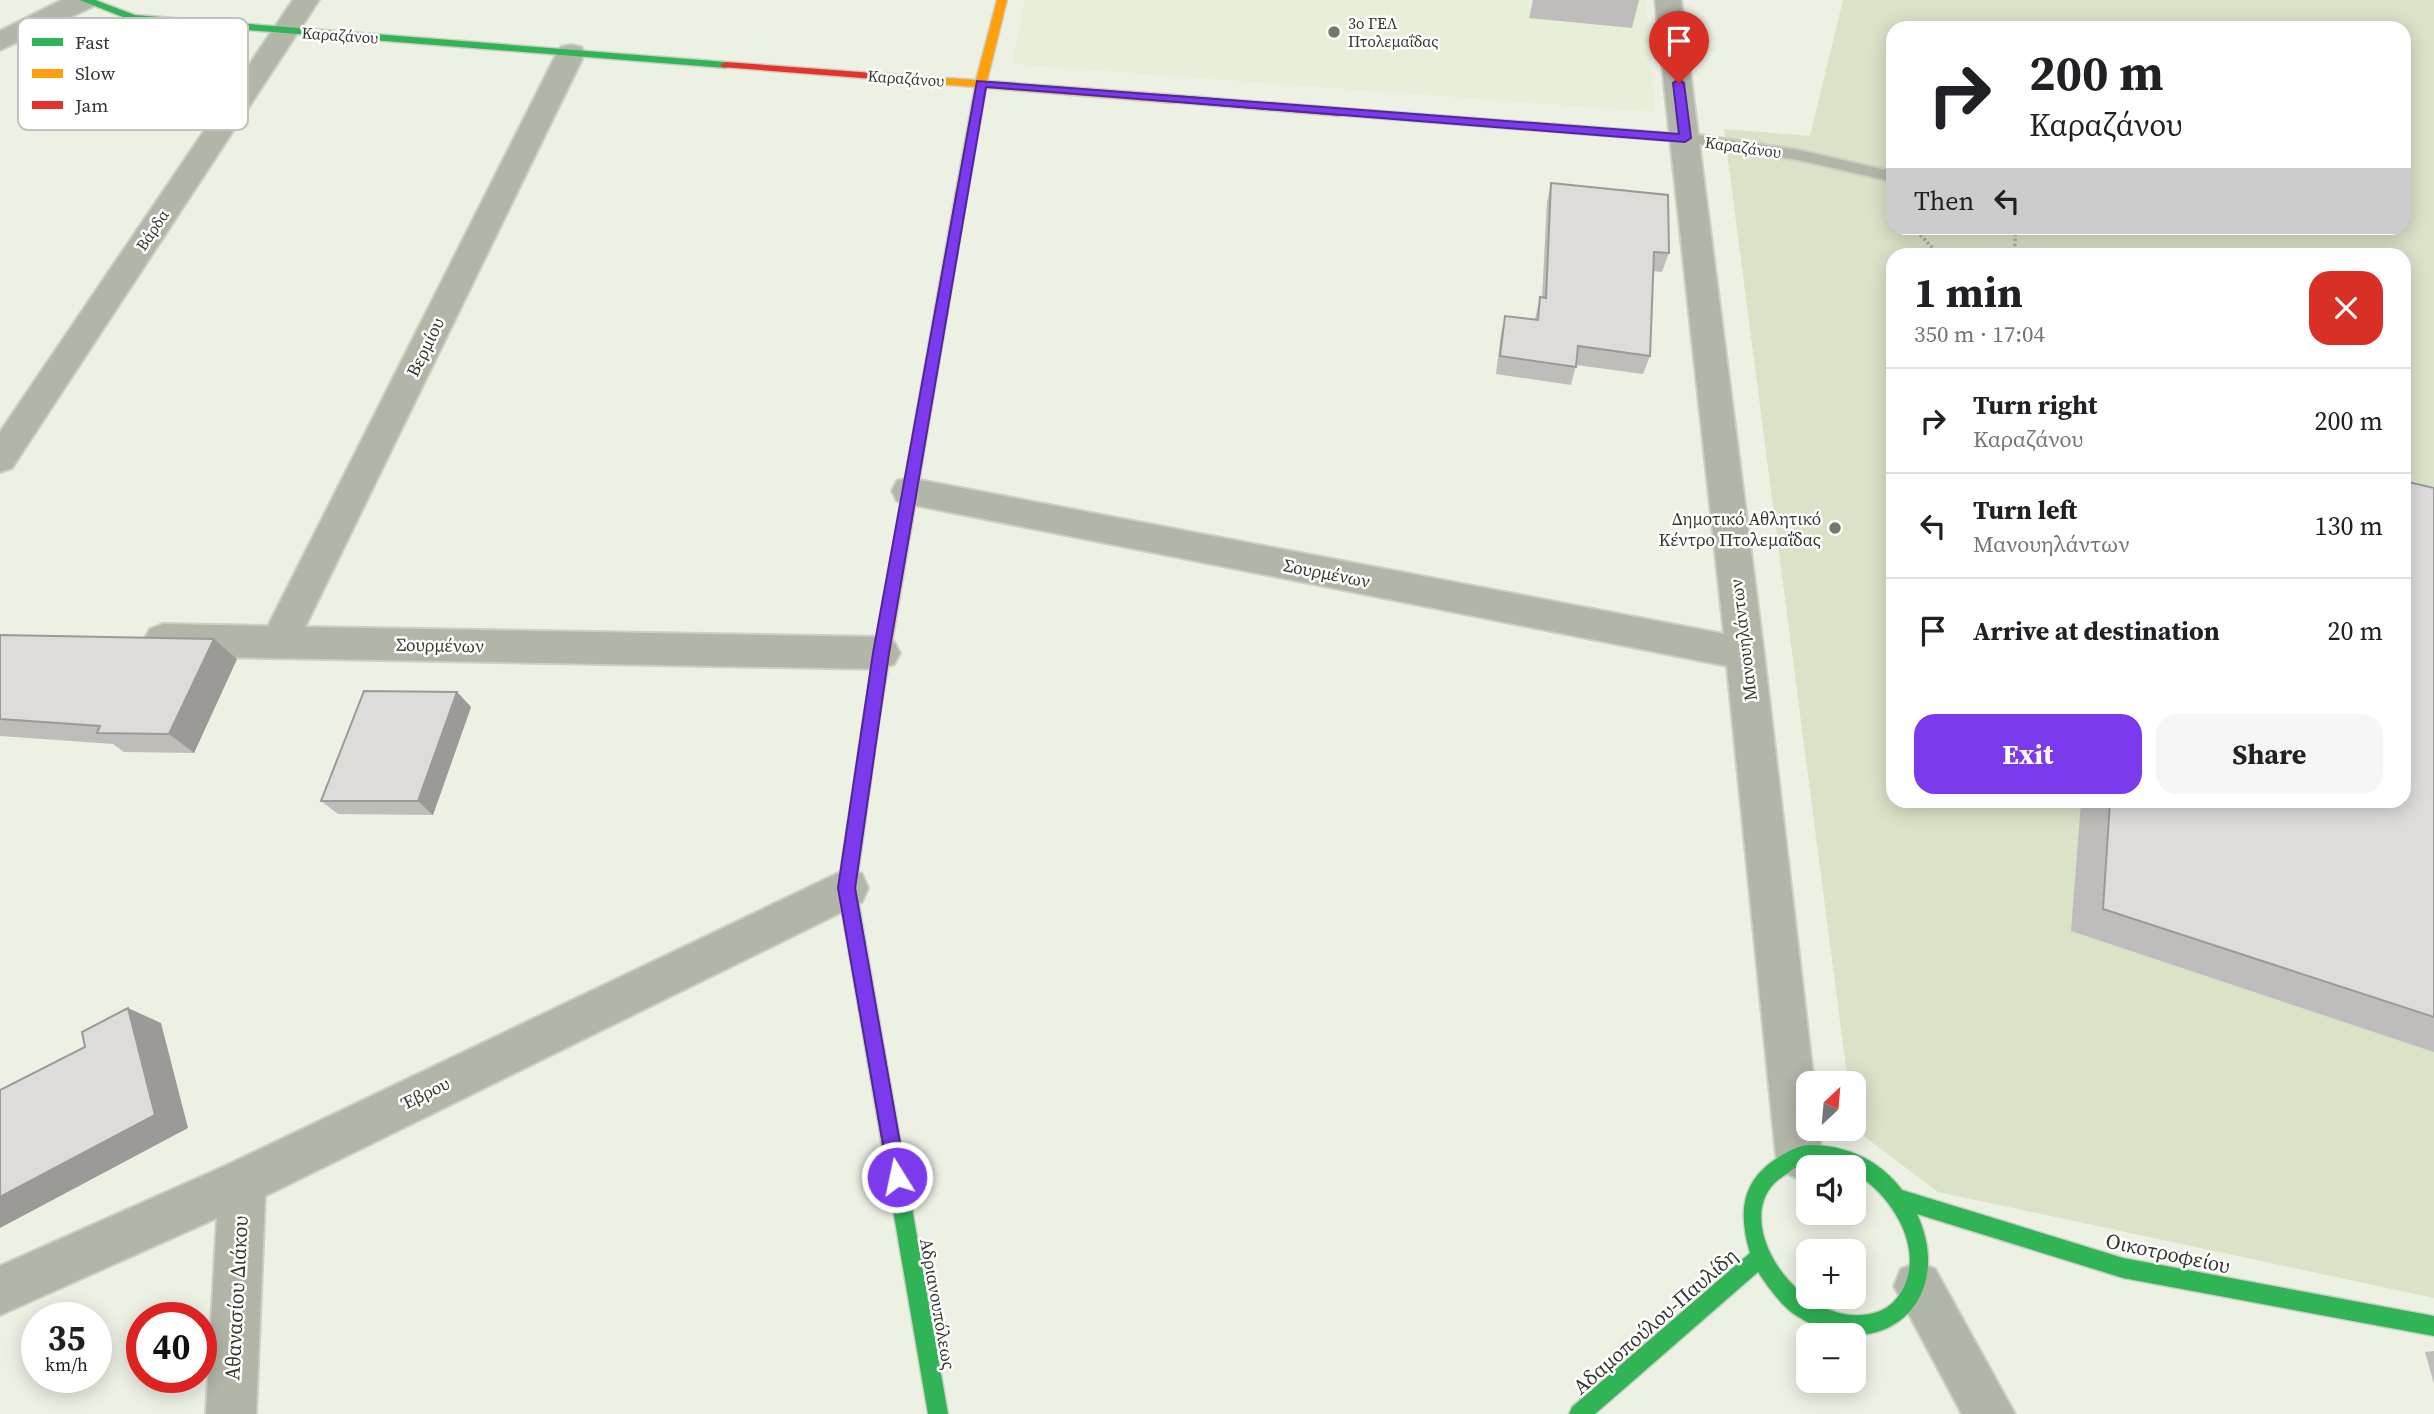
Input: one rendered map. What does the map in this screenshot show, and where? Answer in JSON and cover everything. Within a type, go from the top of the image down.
[{"type":"street","name":"Καραζάνου","points":[[85,0],[133,18]]},
{"type":"street","points":[[41,18],[85,0]]},
{"type":"street","name":"Βάρδα","points":[[248,85],[306,0]]},
{"type":"street","name":"Αδριανουπόλεως","points":[[938,1414],[846,888],[881,653],[909,491],[981,83],[1002,0]]},
{"type":"street","name":"Μανουηλάντων","points":[[1668,0],[1745,654],[1799,1155]]},
{"type":"street","name":"Καραζάνου","points":[[248,28],[1685,138]]},
{"type":"street","points":[[0,42],[18,31]]},
{"type":"street","name":"Βερμίου","points":[[279,642],[571,53]]},
{"type":"street","name":"Βάρδα","points":[[0,459],[218,130]]},
{"type":"street","name":"Σουρμένων","points":[[909,491],[1745,654]]},
{"type":"street","name":"Σουρμένων","points":[[126,640],[881,653]]},
{"type":"street","name":"Έβρου","points":[[0,1291],[242,1183],[846,888]]},
{"type":"street","points":[[1796,1157],[1773,1168],[1755,1192],[1750,1225],[1758,1259],[1779,1292],[1808,1317],[1854,1329],[1893,1319],[1918,1286]]},
{"type":"street","points":[[1866,1170],[1899,1199],[1920,1243],[1918,1286],[1990,1414]]},
{"type":"street","name":"Αθανασίου Διάκου","points":[[230,1414],[242,1183]]},
{"type":"street","name":"Οικοτροφείου","points":[[1899,1199],[2123,1268],[2434,1326]]},
{"type":"street","name":"Αδαμοπούλου-Παυλίδη","points":[[1579,1414],[1758,1259]]},
{"type":"lane","name":"Καραζάνου","points":[[1685,138],[1800,155],[1886,175]]},
{"type":"path","points":[[1920,235],[1933,248]]},
{"type":"shaded area","name":"3ο ΓΕΛ Πτολεμαΐδας","points":[[1025,0],[1646,0],[1655,112],[1012,64]]},
{"type":"shaded area","name":"Δημοτικό Αθλητικό Κέντρο Πτολεμαΐδας","points":[[1843,0],[2434,0],[2434,1298],[1938,1192],[1866,1138],[1866,1071],[1846,1071],[1724,129],[1810,136]]},
{"type":"building","points":[[1551,183],[1668,195],[1669,253],[1654,252],[1650,356],[1578,346],[1576,367],[1500,356],[1505,316],[1538,320],[1540,297],[1546,298]]},
{"type":"building","points":[[2411,483],[2434,488],[2434,1017],[2103,909],[2110,808],[2411,808]]},
{"type":"building","points":[[0,635],[214,639],[169,734],[97,733],[100,726],[0,719]]},
{"type":"building","points":[[364,691],[457,692],[418,801],[321,801]]},
{"type":"building","points":[[128,1008],[155,1115],[0,1197],[0,1090],[85,1047],[82,1032]]},
{"type":"traffic: fast","points":[[85,0],[133,18]]},
{"type":"traffic: fast","points":[[248,27],[726,65]]},
{"type":"traffic: fast","points":[[872,714],[847,888],[938,1414]]},
{"type":"traffic: fast","points":[[1830,1155],[1861,1166],[1879,1179],[1902,1207],[1917,1240],[1920,1258],[1912,1292],[1895,1314],[1883,1320],[1868,1324],[1835,1323],[1805,1309],[1779,1287],[1761,1259],[1752,1228],[1754,1199],[1769,1174],[1798,1156],[1830,1155]]},
{"type":"traffic: fast","points":[[1899,1199],[2123,1268],[2434,1326]]},
{"type":"traffic: fast","points":[[1579,1414],[1758,1259]]},
{"type":"traffic: slow","points":[[962,191],[981,83],[1002,0]]},
{"type":"traffic: slow","points":[[914,79],[1174,99]]},
{"type":"traffic: slow","points":[[1340,112],[1685,138]]},
{"type":"traffic: slow","points":[[872,714],[924,410]]},
{"type":"traffic: jam","points":[[726,65],[914,79]]},
{"type":"traffic: jam","points":[[1174,99],[1340,112]]},
{"type":"traffic: jam","points":[[924,410],[962,191]]},
{"type":"place","name":"3ο ΓΕΛ Πτολεμαΐδας","points":[[1334,32]]},
{"type":"place","name":"Δημοτικό Αθλητικό Κέντρο Πτολεμαΐδας","points":[[1835,528]]},
{"type":"route","points":[[897,1177],[846,888],[881,653],[981,83],[1685,138],[1679,83]]}]
